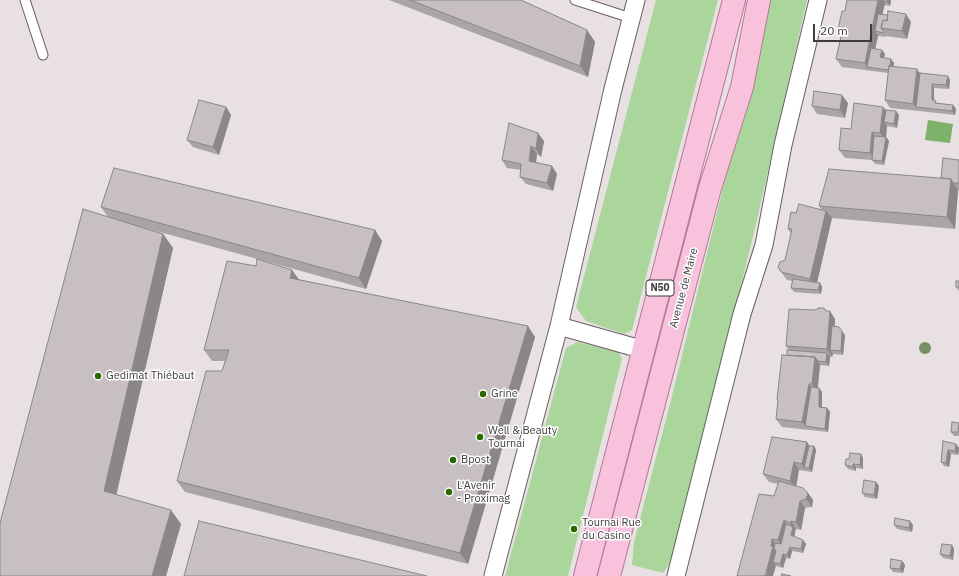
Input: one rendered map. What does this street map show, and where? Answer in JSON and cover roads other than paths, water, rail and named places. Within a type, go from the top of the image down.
[{"type":"main road","name":"Avenue de Maire","points":[[585,576],[734,0]]},
{"type":"main road","name":"Avenue de Maire","points":[[609,576],[710,188],[742,88],[759,0]]},
{"type":"street","points":[[493,576],[559,326],[613,88],[636,0]]},
{"type":"street","points":[[676,576],[742,314],[764,245],[783,145],[818,0]]},
{"type":"street","points":[[559,326],[644,350]]},
{"type":"lane","points":[[25,0],[43,55]]},
{"type":"lane","points":[[575,0],[631,18]]},
{"type":"place","name":"Gedimat Thiébaut","points":[[98,376]]},
{"type":"place","name":"Grine","points":[[483,394]]},
{"type":"place","name":"Well & Beauty Tournai","points":[[480,437]]},
{"type":"place","name":"Bpost","points":[[453,460]]},
{"type":"place","name":"L'Avenir - Proximag","points":[[449,492]]},
{"type":"place","name":"Tournai Rue du Casino","points":[[574,529]]}]
